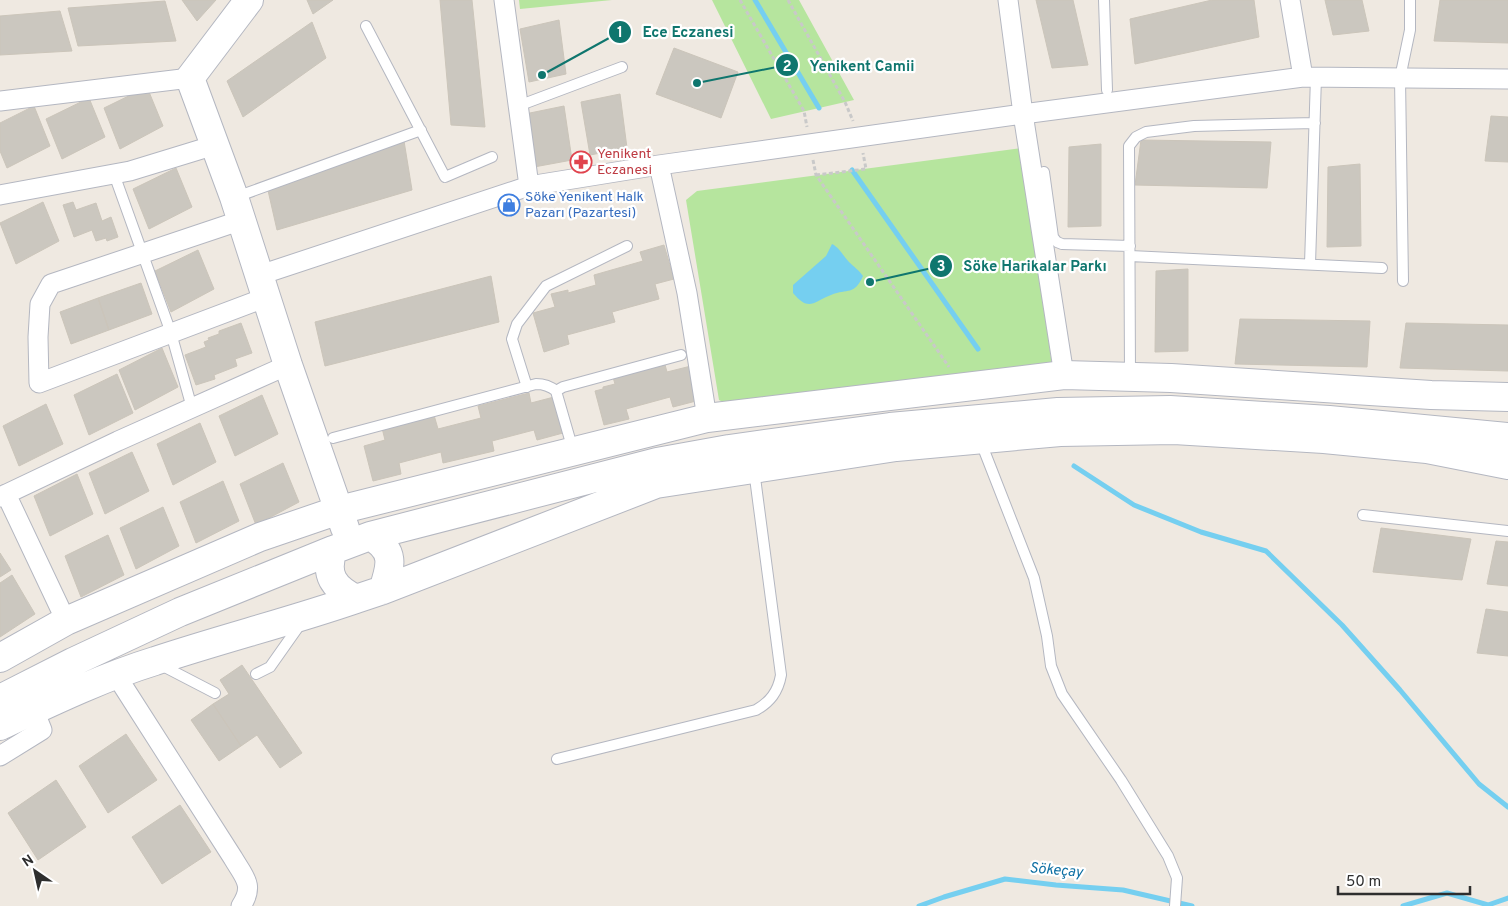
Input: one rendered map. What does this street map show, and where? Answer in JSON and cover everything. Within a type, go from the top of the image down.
[{"type":"main road","points":[[249,0],[190,78],[238,209],[288,365],[351,543]]},
{"type":"main road","points":[[0,658],[66,621],[260,537],[339,510],[707,418],[1064,375],[1171,378],[1431,395],[1508,397]]},
{"type":"main road","points":[[0,699],[73,662],[180,612],[351,543],[657,462],[729,449],[890,427],[1058,412],[1170,410],[1330,420],[1508,437]]},
{"type":"main road","points":[[0,726],[116,675],[154,661],[306,616],[383,590],[656,484],[896,447],[1060,432],[1174,430],[1324,439],[1427,450],[1508,465]]},
{"type":"main road","points":[[356,599],[345,594],[337,587],[329,569],[329,560],[351,543],[378,540],[385,548],[390,568],[383,590]]},
{"type":"street","points":[[504,0],[529,186]]},
{"type":"street","points":[[1008,0],[1023,114],[1064,375]]},
{"type":"street","points":[[1290,0],[1310,77]]},
{"type":"street","points":[[238,209],[142,254],[51,284],[40,304],[38,337],[39,383],[170,334],[264,286],[529,186],[659,165],[1023,114],[1310,77],[1508,79]]},
{"type":"street","points":[[0,101],[190,78]]},
{"type":"street","points":[[0,195],[130,171],[215,145]]},
{"type":"street","points":[[659,165],[687,293],[707,418]]},
{"type":"street","points":[[66,621],[3,496],[288,365]]},
{"type":"street","points":[[116,675],[249,884],[248,896],[241,906]]},
{"type":"street","points":[[0,756],[42,730],[34,710]]},
{"type":"lane","points":[[1104,0],[1107,90]]},
{"type":"lane","points":[[1403,281],[1400,78],[1410,30],[1410,0]]},
{"type":"lane","points":[[366,26],[445,177],[492,157]]},
{"type":"lane","points":[[518,106],[622,67]]},
{"type":"lane","points":[[1310,77],[1314,123],[1310,264]]},
{"type":"lane","points":[[1130,377],[1130,146],[1132,141],[1146,132],[1194,126],[1314,123]]},
{"type":"lane","points":[[238,209],[421,130]]},
{"type":"lane","points":[[1044,172],[1053,237],[1062,244],[1130,251],[1382,268]]},
{"type":"lane","points":[[114,174],[170,334],[192,408]]},
{"type":"lane","points":[[527,387],[512,340],[518,324],[546,286],[627,246]]},
{"type":"lane","points":[[556,392],[563,387],[681,356]]},
{"type":"lane","points":[[333,438],[542,384],[549,386],[556,392],[573,451]]},
{"type":"lane","points":[[980,439],[1034,578],[1047,636],[1051,666],[1062,694],[1121,780],[1168,856],[1177,878],[1175,906]]},
{"type":"lane","points":[[557,759],[756,710],[772,698],[777,690],[781,676],[754,469]]},
{"type":"lane","points":[[1363,514],[1508,531]]},
{"type":"lane","points":[[256,674],[270,667],[306,616]]},
{"type":"lane","points":[[154,661],[215,693]]},
{"type":"path","points":[[740,0],[804,111],[816,175],[956,377],[955,388]]},
{"type":"path","points":[[788,0],[845,102],[860,137],[866,169],[816,175]]},
{"type":"green space","points":[[519,0],[612,0],[520,9]]},
{"type":"green space","points":[[712,0],[799,0],[854,100],[771,119]]},
{"type":"green space","points":[[1022,148],[1052,365],[733,407],[719,400],[686,200],[697,191]]},
{"type":"water","points":[[832,244],[863,276],[853,289],[807,304],[798,299],[793,293],[793,285],[826,256]]},
{"type":"building","points":[[182,0],[216,0],[197,21]]},
{"type":"building","points":[[307,0],[333,0],[313,14]]},
{"type":"building","points":[[440,0],[472,0],[485,127],[451,125]]},
{"type":"building","points":[[1036,0],[1073,0],[1088,65],[1052,68]]},
{"type":"building","points":[[1212,0],[1254,0],[1259,37],[1135,64],[1130,19]]},
{"type":"building","points":[[1325,0],[1362,0],[1369,31],[1333,35]]},
{"type":"building","points":[[1440,0],[1508,0],[1508,43],[1434,41]]},
{"type":"building","points":[[165,1],[176,41],[78,46],[68,8]]},
{"type":"building","points":[[60,11],[72,51],[0,55],[0,16]]},
{"type":"building","points":[[559,20],[566,74],[529,82],[520,29]]},
{"type":"building","points":[[312,22],[326,58],[243,117],[227,81]]},
{"type":"building","points":[[674,48],[738,72],[721,118],[656,94]]},
{"type":"building","points":[[147,87],[163,126],[120,149],[104,108]]},
{"type":"building","points":[[620,94],[627,148],[590,155],[581,102]]},
{"type":"building","points":[[89,98],[105,137],[62,159],[46,119]]},
{"type":"building","points":[[34,106],[50,146],[7,168],[0,151],[0,123]]},
{"type":"building","points":[[564,106],[572,160],[534,167],[525,114]]},
{"type":"building","points":[[1491,116],[1508,117],[1508,162],[1485,161]]},
{"type":"building","points":[[1141,140],[1271,142],[1267,188],[1135,185]]},
{"type":"building","points":[[404,141],[412,190],[277,230],[267,186]]},
{"type":"building","points":[[1101,144],[1101,226],[1068,227],[1069,147]]},
{"type":"building","points":[[1360,164],[1361,246],[1327,247],[1328,167]]},
{"type":"building","points":[[176,168],[192,207],[149,229],[133,189]]},
{"type":"building","points":[[43,202],[59,241],[16,264],[0,223]]},
{"type":"building","points":[[73,202],[76,210],[96,203],[102,221],[111,217],[118,237],[107,241],[106,238],[96,241],[92,230],[74,237],[63,205]]},
{"type":"building","points":[[664,245],[674,279],[655,284],[659,299],[612,312],[615,322],[567,335],[569,344],[544,352],[533,313],[555,307],[551,294],[568,290],[568,293],[596,285],[594,275],[643,261],[640,252]]},
{"type":"building","points":[[198,250],[214,289],[171,312],[155,271]]},
{"type":"building","points":[[1188,269],[1188,351],[1155,352],[1156,271]]},
{"type":"building","points":[[491,276],[499,322],[325,366],[315,322]]},
{"type":"building","points":[[141,283],[152,314],[109,330],[98,298]]},
{"type":"building","points":[[98,298],[109,330],[71,344],[60,312]]},
{"type":"building","points":[[1240,319],[1370,321],[1367,367],[1235,364]]},
{"type":"building","points":[[241,323],[252,353],[235,359],[237,366],[214,375],[215,379],[196,385],[185,355],[206,347],[204,342],[209,340],[208,338],[219,334],[219,331]]},
{"type":"building","points":[[1406,323],[1508,325],[1508,371],[1400,368]]},
{"type":"building","points":[[162,348],[178,387],[135,410],[119,370]]},
{"type":"building","points":[[664,361],[667,372],[691,366],[700,400],[673,407],[670,397],[626,409],[629,419],[604,425],[595,391],[615,384],[612,374]]},
{"type":"building","points":[[117,374],[133,413],[89,435],[74,395]]},
{"type":"building","points":[[529,393],[531,403],[554,397],[563,433],[537,440],[534,430],[492,441],[494,451],[443,463],[441,452],[399,463],[401,474],[373,481],[364,446],[385,440],[382,428],[434,415],[438,429],[481,418],[478,406]]},
{"type":"building","points":[[262,395],[278,434],[235,456],[219,416]]},
{"type":"building","points":[[46,404],[63,444],[19,466],[3,426]]},
{"type":"building","points":[[200,423],[216,462],[173,485],[157,444]]},
{"type":"building","points":[[132,452],[149,491],[105,514],[89,473]]},
{"type":"building","points":[[283,463],[299,502],[256,525],[240,484]]},
{"type":"building","points":[[77,474],[93,514],[50,536],[34,496]]},
{"type":"building","points":[[223,481],[239,521],[196,543],[180,502]]},
{"type":"building","points":[[163,507],[179,546],[136,569],[120,528]]},
{"type":"building","points":[[1381,528],[1471,539],[1462,580],[1373,572]]},
{"type":"building","points":[[108,535],[124,575],[81,597],[65,556]]},
{"type":"building","points":[[1496,541],[1508,542],[1508,586],[1487,584]]},
{"type":"building","points":[[0,553],[11,570],[0,577]]},
{"type":"building","points":[[12,575],[35,614],[0,637],[0,583]]},
{"type":"building","points":[[1486,609],[1508,612],[1508,656],[1477,653]]},
{"type":"building","points":[[242,665],[302,753],[280,768],[257,735],[241,746],[213,704],[229,694],[220,680]]},
{"type":"building","points":[[213,704],[241,746],[219,761],[191,720]]},
{"type":"building","points":[[126,734],[157,780],[108,813],[79,766]]},
{"type":"building","points":[[56,780],[86,827],[38,860],[8,813]]},
{"type":"building","points":[[180,805],[211,852],[162,884],[132,837]]},
{"type":"waterway","points":[[755,0],[819,108]]},
{"type":"waterway","points":[[852,170],[978,349]]},
{"type":"waterway","points":[[1074,466],[1134,505],[1201,532],[1266,551],[1342,625],[1400,690],[1479,784],[1508,807]]},
{"type":"waterway","name":"Sökeçay","points":[[919,906],[1005,879],[1123,890],[1192,906]]},
{"type":"waterway","name":"Sökeçay","points":[[1403,906],[1447,893],[1488,905],[1508,898]]},
{"type":"place","name":"Ece Eczanesi","points":[[542,75]]},
{"type":"place","name":"Yenikent Camii","points":[[697,83]]},
{"type":"place","name":"Yenikent Eczanesi","points":[[581,162]]},
{"type":"place","name":"Söke Yenikent Halk Pazarı (Pazartesi)","points":[[509,205]]},
{"type":"place","name":"Söke Harikalar Parkı","points":[[870,282]]}]
